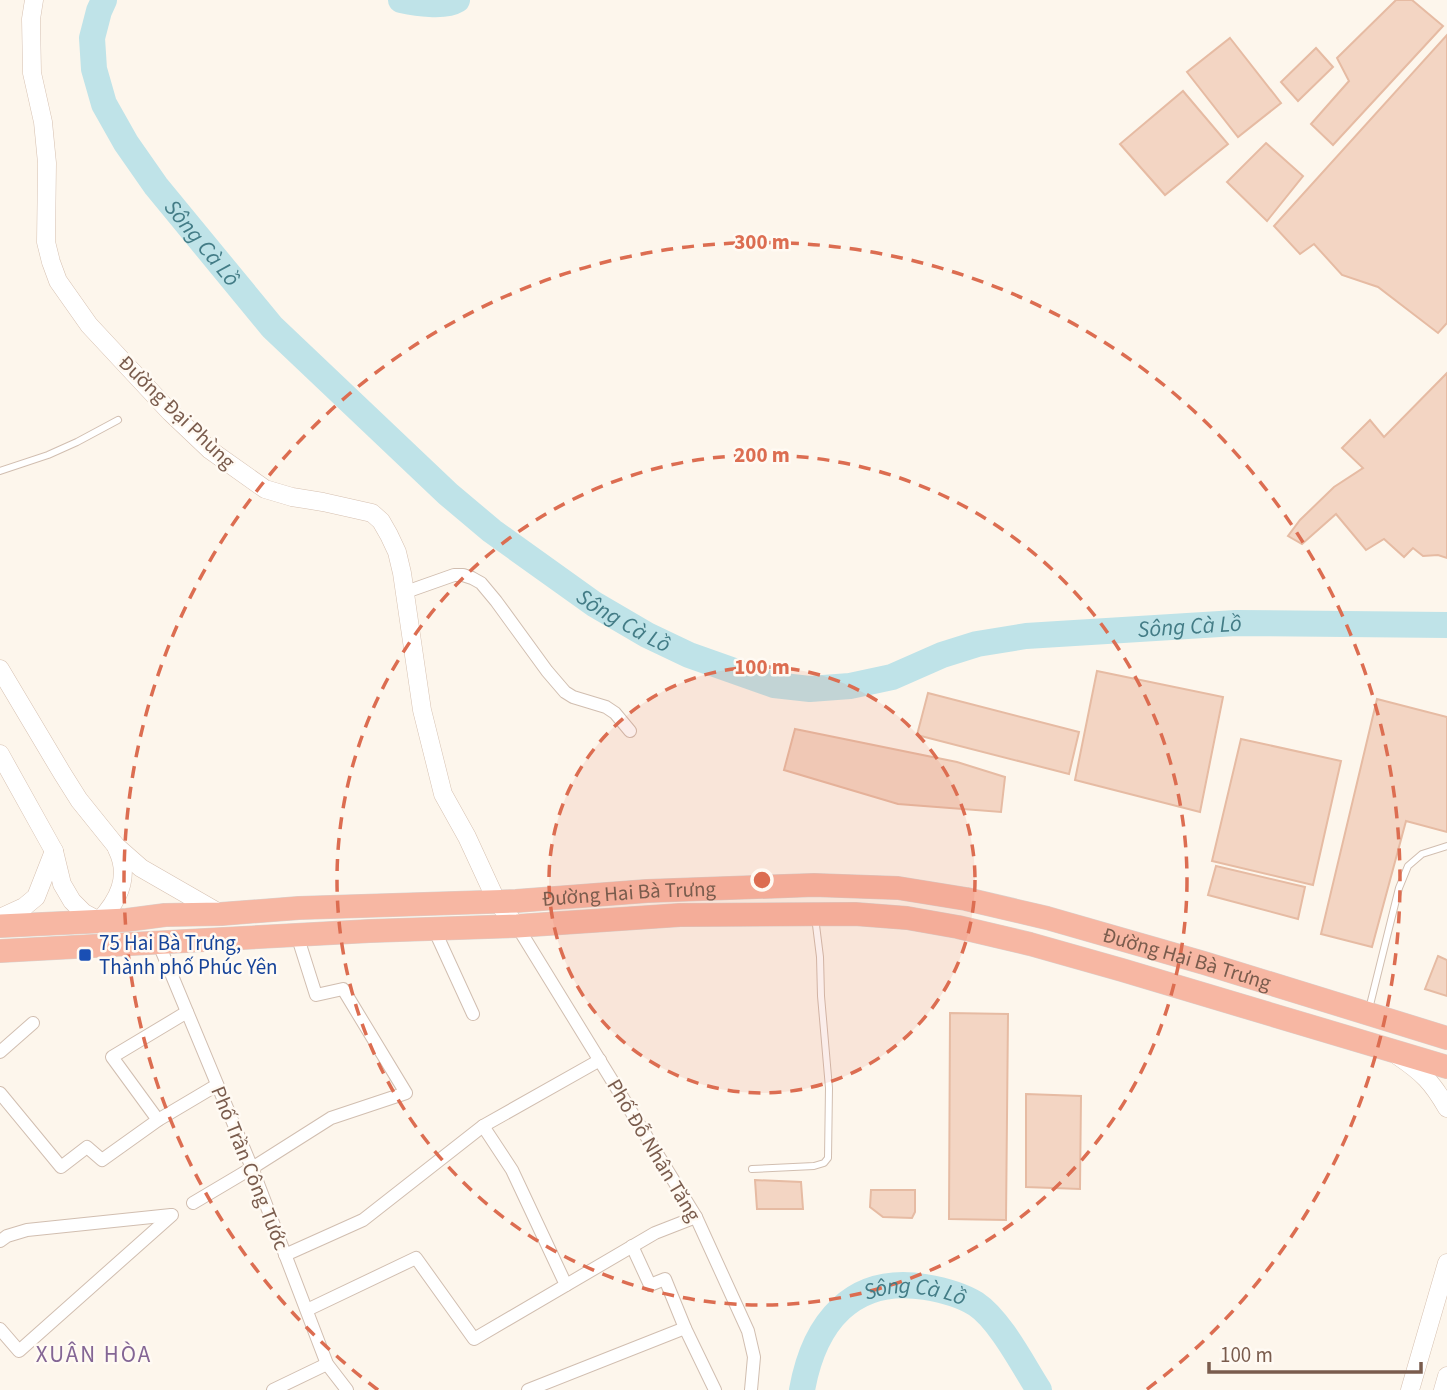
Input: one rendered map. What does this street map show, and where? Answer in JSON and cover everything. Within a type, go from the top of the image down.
[{"type":"highway","name":"Đường Hai Bà Trưng","points":[[0,926],[299,908],[497,902],[647,891],[814,885],[898,888],[979,902],[1047,918],[1447,1038]]},
{"type":"highway","points":[[814,885],[815,915]]},
{"type":"highway","name":"Đường Hai Bà Trưng","points":[[0,951],[517,926],[680,915],[855,914],[908,918],[982,933],[1122,970],[1447,1067]]},
{"type":"street","name":"Đường Đại Phùng","points":[[34,0],[31,19],[32,73],[43,122],[47,163],[46,242],[58,281],[89,325],[170,412],[210,450],[265,489],[372,513],[381,521],[397,552],[422,710],[443,794],[467,837],[497,902],[517,926]]},
{"type":"street","points":[[403,593],[454,575],[463,575],[481,583],[565,692],[606,707],[615,713],[630,731]]},
{"type":"street","points":[[0,669],[68,782],[116,846],[141,868],[221,914]]},
{"type":"street","points":[[0,754],[54,850],[62,884],[67,893],[84,913],[99,921],[112,908],[124,874],[123,860],[116,846]]},
{"type":"street","points":[[0,918],[24,907],[36,897],[54,850]]},
{"type":"street","name":"Phố Đỗ Nhân Tăng","points":[[517,926],[696,1217],[748,1331],[754,1357],[751,1390]]},
{"type":"street","points":[[434,929],[473,1014]]},
{"type":"street","points":[[193,1203],[331,1118],[407,1093],[343,989],[316,995],[297,935]]},
{"type":"street","name":"Phố Trần Công Tước","points":[[158,942],[252,1168],[327,1364],[347,1390]]},
{"type":"street","points":[[158,1120],[112,1057],[187,1012]]},
{"type":"street","points":[[0,1052],[33,1023]]},
{"type":"street","points":[[1389,1050],[1433,1084],[1447,1108]]},
{"type":"street","points":[[285,1255],[363,1220],[483,1126],[600,1060]]},
{"type":"street","points":[[0,1093],[61,1167],[87,1147],[102,1160],[158,1120],[217,1086]]},
{"type":"street","points":[[483,1126],[512,1170],[566,1285]]},
{"type":"street","points":[[0,1241],[27,1230],[172,1215],[19,1351],[0,1329]]},
{"type":"street","points":[[307,1310],[416,1258],[474,1339],[655,1233],[696,1217]]},
{"type":"street","points":[[632,1246],[650,1285],[664,1279],[715,1390]]},
{"type":"street","points":[[1410,1390],[1447,1263]]},
{"type":"street","points":[[528,1390],[685,1328]]},
{"type":"street","points":[[273,1390],[327,1364]]},
{"type":"street","points":[[1443,1390],[1447,1376]]},
{"type":"lane","points":[[0,471],[48,455],[118,420]]},
{"type":"lane","points":[[1368,1014],[1399,888],[1408,866],[1422,854],[1447,846]]},
{"type":"lane","points":[[752,1169],[814,1166],[824,1163],[828,1158],[829,1088],[815,915]]},
{"type":"building","points":[[1396,0],[1412,0],[1443,26],[1333,145],[1311,124],[1349,81],[1337,58]]},
{"type":"building","points":[[1447,35],[1447,323],[1438,333],[1378,287],[1342,275],[1314,244],[1300,254],[1274,226]]},
{"type":"building","points":[[1230,38],[1281,103],[1238,137],[1187,72]]},
{"type":"building","points":[[1316,48],[1333,67],[1298,101],[1281,82]]},
{"type":"building","points":[[1183,91],[1228,144],[1165,195],[1120,144]]},
{"type":"building","points":[[1266,143],[1303,176],[1267,221],[1227,182]]},
{"type":"building","points":[[1447,373],[1447,558],[1438,555],[1423,556],[1413,548],[1404,557],[1384,539],[1366,550],[1336,514],[1302,544],[1288,536],[1300,520],[1334,487],[1363,468],[1342,448],[1370,420],[1384,437]]},
{"type":"building","points":[[1097,671],[1223,697],[1200,812],[1075,780]]},
{"type":"building","points":[[928,693],[1079,732],[1069,774],[917,735]]},
{"type":"building","points":[[1377,699],[1447,717],[1447,832],[1406,821],[1372,947],[1321,934]]},
{"type":"building","points":[[795,729],[957,762],[1005,777],[1001,812],[898,804],[784,770]]},
{"type":"building","points":[[1241,739],[1341,761],[1313,885],[1212,861]]},
{"type":"building","points":[[1216,866],[1305,887],[1298,919],[1208,895]]},
{"type":"building","points":[[1438,956],[1447,960],[1447,996],[1425,989]]},
{"type":"building","points":[[950,1013],[1008,1014],[1006,1220],[949,1219]]},
{"type":"building","points":[[1026,1094],[1081,1096],[1080,1189],[1026,1187]]},
{"type":"building","points":[[755,1180],[801,1182],[803,1209],[757,1209]]},
{"type":"building","points":[[871,1190],[915,1190],[915,1212],[912,1218],[883,1217],[870,1207]]},
{"type":"waterway","name":"Sông Cà Lồ","points":[[104,0],[92,38],[94,69],[104,104],[126,143],[156,186],[272,327],[448,494],[492,531],[594,604],[647,635],[689,655],[774,685],[810,689],[850,686],[892,677],[942,655],[977,644],[1026,636],[1236,623],[1447,625]]},
{"type":"waterway","name":"Sông Cà Lồ","points":[[401,0],[438,4],[457,0]]},
{"type":"waterway","name":"Sông Cà Lồ","points":[[802,1390],[816,1344],[841,1309],[857,1297],[877,1289],[899,1285],[945,1291],[976,1304],[994,1321],[1039,1390]]},
{"type":"place","name":"75 Hai Bà Trưng, Thành phố Phúc Yên","points":[[85,955]]},
{"type":"district","name":"XUÂN HÒA","points":[[94,1354]]}]
